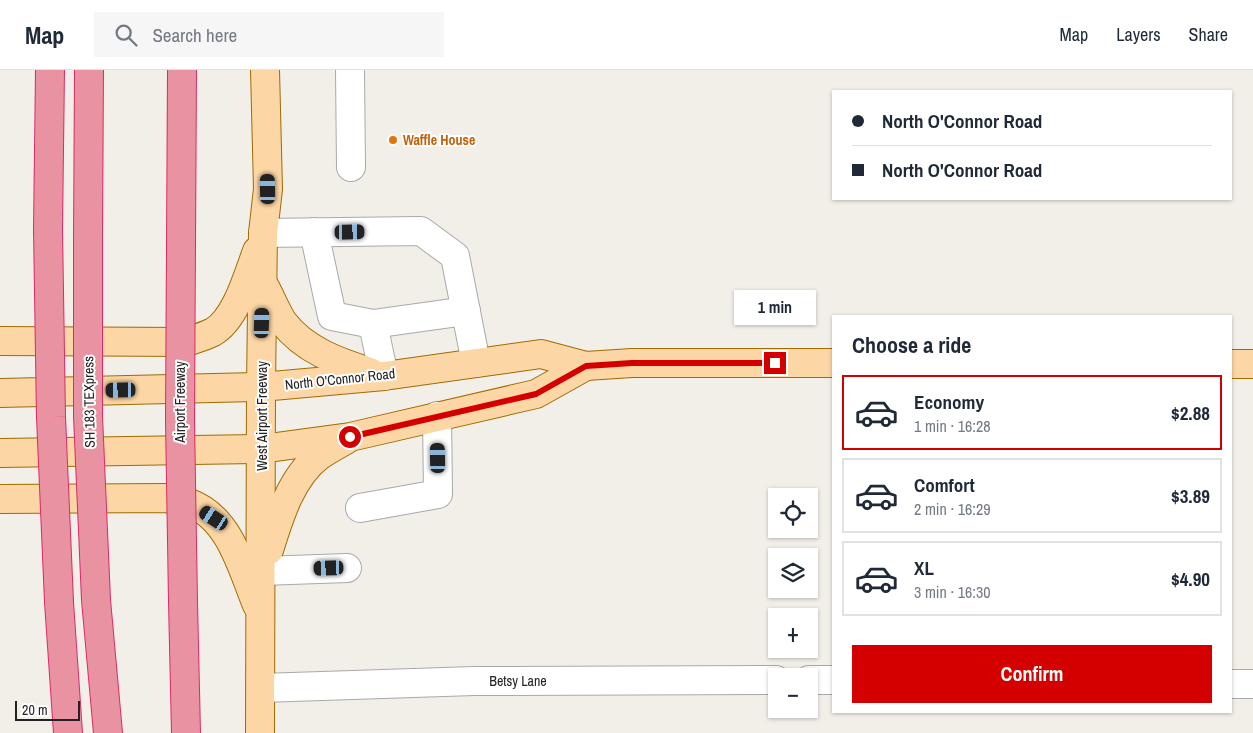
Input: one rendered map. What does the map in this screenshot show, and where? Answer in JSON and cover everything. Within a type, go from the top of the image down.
[{"type":"highway","points":[[50,70],[48,229],[50,417],[59,602],[68,733]]},
{"type":"highway","name":"SH 183 TEXpress","points":[[89,70],[88,416],[96,600],[108,733]]},
{"type":"highway","name":"Airport Freeway","points":[[182,70],[180,420],[186,733]]},
{"type":"main road","name":"West Airport Freeway","points":[[260,733],[263,233],[268,189],[265,70]]},
{"type":"main road","points":[[0,341],[187,342],[214,332],[229,317],[244,286],[263,233]]},
{"type":"main road","points":[[264,284],[284,322],[310,346],[337,362],[384,376]]},
{"type":"main road","name":"North O'Connor Road","points":[[0,393],[261,387],[384,376],[541,354],[586,366],[632,363],[832,363]]},
{"type":"main road","points":[[1232,364],[1253,364]]},
{"type":"main road","name":"North O'Connor Road","points":[[0,453],[261,449],[350,437],[536,394],[586,366]]},
{"type":"main road","points":[[262,571],[278,520],[296,482],[318,457],[350,437]]},
{"type":"main road","points":[[0,499],[166,498],[190,504],[214,518],[230,540],[262,615]]},
{"type":"street","points":[[350,70],[351,167]]},
{"type":"street","points":[[263,233],[421,231],[455,256],[476,363]]},
{"type":"street","points":[[314,232],[332,316],[373,324],[466,310]]},
{"type":"street","points":[[373,324],[384,376]]},
{"type":"street","points":[[360,508],[438,494],[437,416]]},
{"type":"street","points":[[262,571],[347,568]]},
{"type":"street","name":"Betsy Lane","points":[[261,688],[474,681],[768,680]]},
{"type":"street","points":[[818,680],[832,680]]},
{"type":"street","points":[[1232,684],[1253,684]]},
{"type":"place","name":"Waffle House","points":[[393,140]]},
{"type":"route","points":[[350,437],[536,394],[586,366],[632,363],[775,363]]}]
